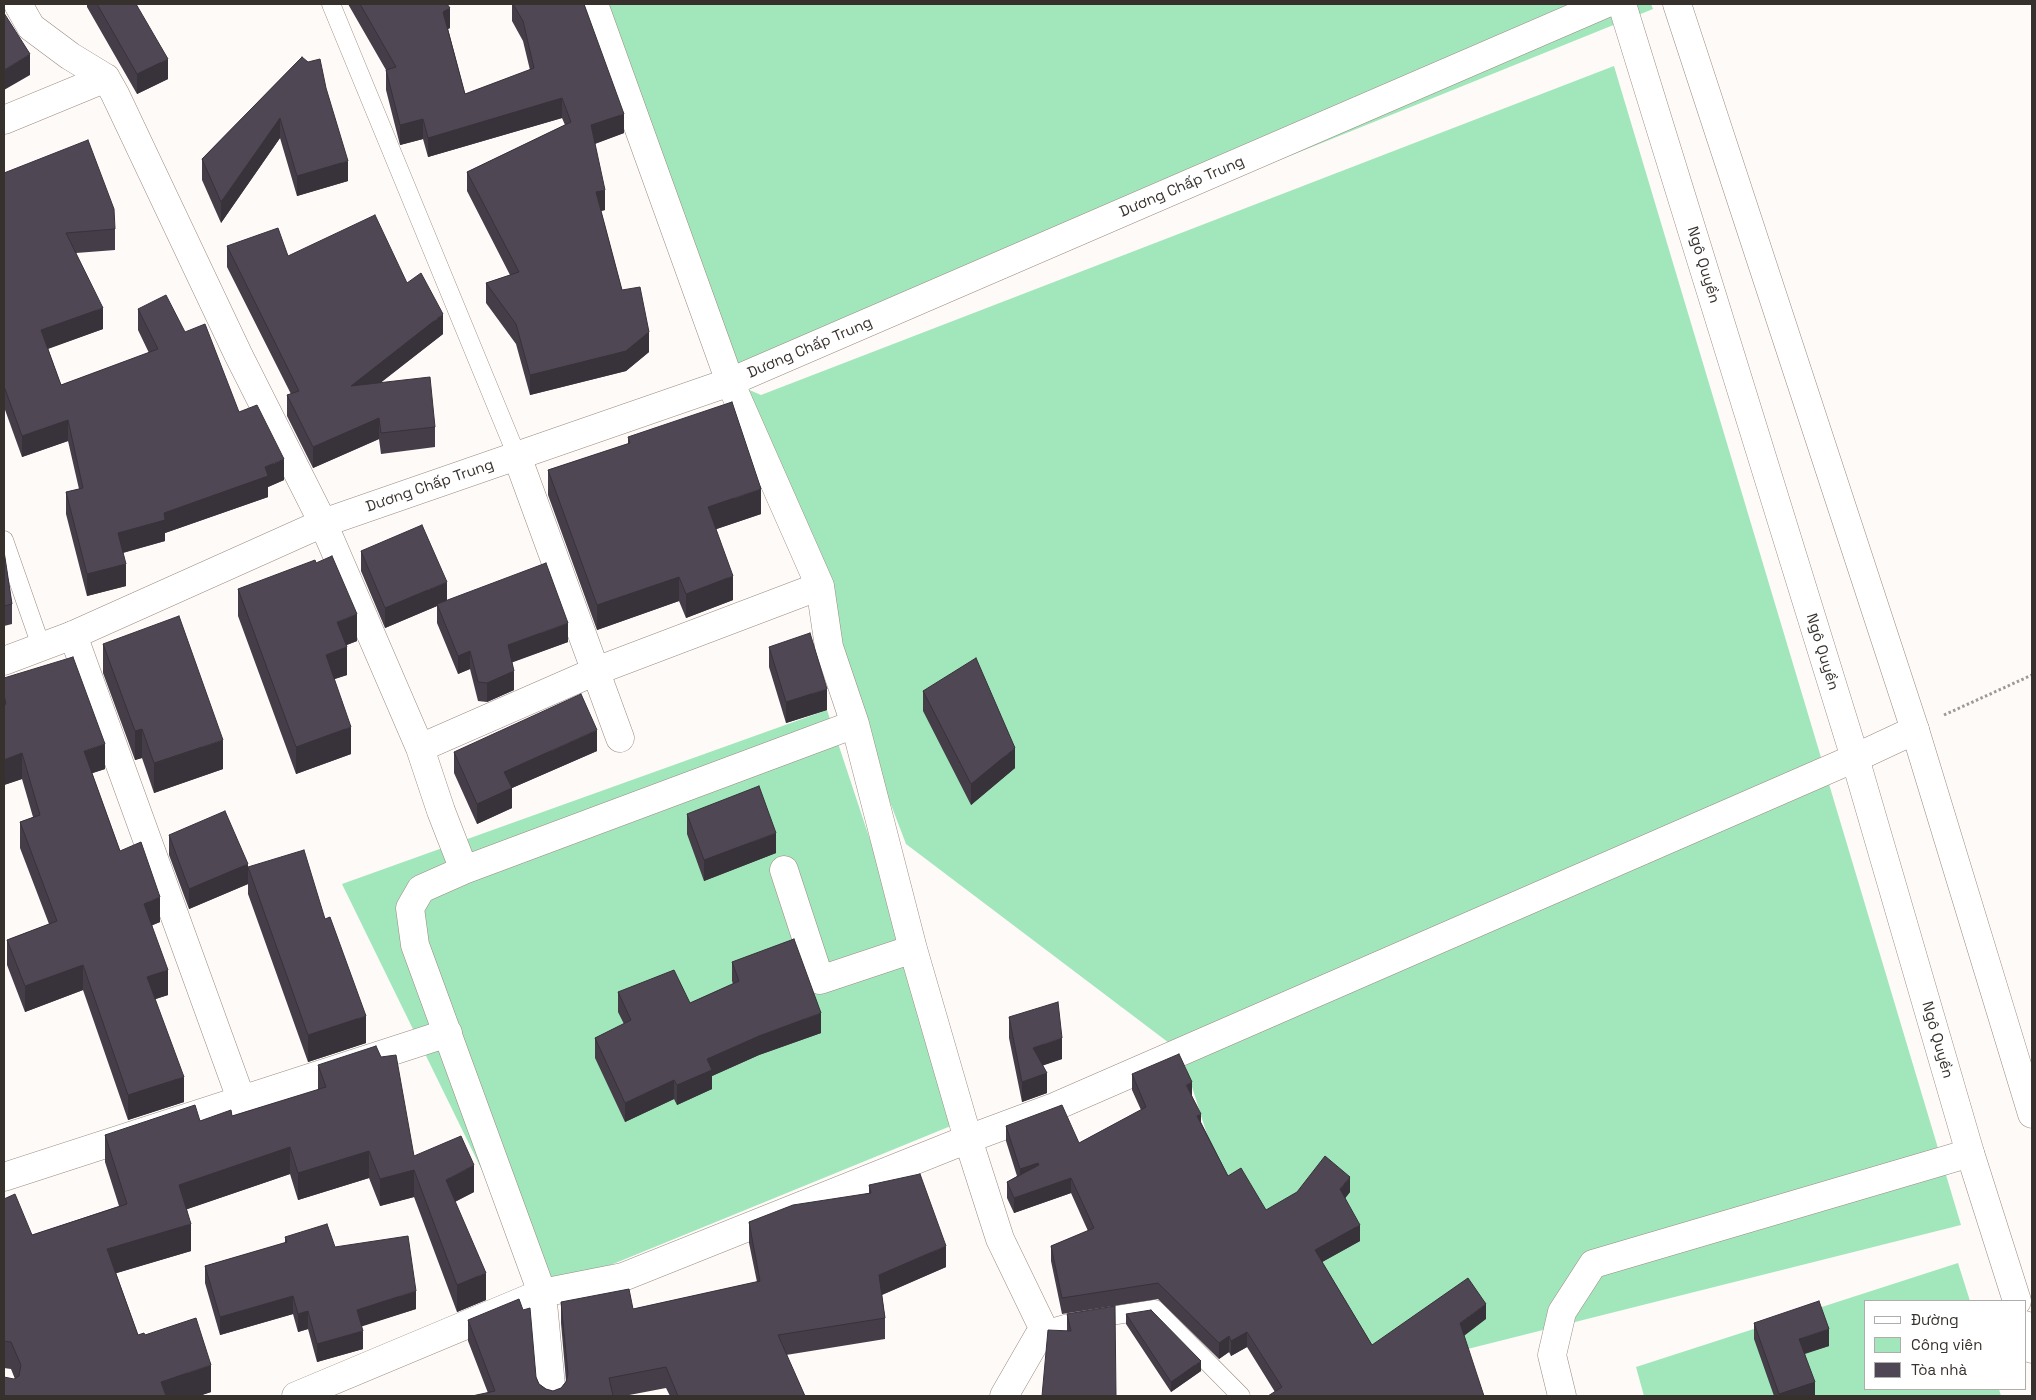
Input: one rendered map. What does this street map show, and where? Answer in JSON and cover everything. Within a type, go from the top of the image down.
[{"type":"street","points":[[18,4],[31,27],[70,56],[106,78],[115,94],[238,354],[323,522],[420,748],[440,811],[464,870]]},
{"type":"street","points":[[594,4],[730,382],[820,586],[829,647],[855,724],[913,949],[968,1139],[1000,1239],[1044,1330],[1038,1337],[1004,1396]]},
{"type":"street","name":"Dương Chấp Trung","points":[[4,661],[73,635],[323,522],[730,382],[1605,4]]},
{"type":"street","name":"Ngô Quyền","points":[[1622,4],[1854,758],[1970,1153],[2017,1300]]},
{"type":"street","points":[[1677,4],[1915,730],[2032,1114]]},
{"type":"street","points":[[4,120],[106,78]]},
{"type":"street","points":[[517,456],[620,738]]},
{"type":"street","points":[[420,748],[596,671],[820,586]]},
{"type":"street","points":[[73,635],[241,1099]]},
{"type":"street","points":[[552,1396],[542,1293],[415,945],[410,908],[422,889],[464,870],[855,724]]},
{"type":"street","points":[[296,1396],[542,1293],[623,1277],[968,1139],[1054,1107],[1915,730]]},
{"type":"street","points":[[784,870],[820,980],[913,949]]},
{"type":"street","points":[[4,1175],[448,1033]]},
{"type":"street","points":[[1562,1396],[1552,1355],[1562,1312],[1593,1264],[1970,1153]]},
{"type":"street","points":[[2026,1328],[2032,1349]]},
{"type":"lane","points":[[331,4],[517,456]]},
{"type":"lane","points":[[4,540],[41,646]]},
{"type":"lane","points":[[1044,1330],[1072,1322],[1155,1309],[1241,1396]]},
{"type":"path","points":[[1915,730],[1960,707],[2032,675]]},
{"type":"green space","points":[[594,4],[1651,4],[1653,9],[731,382],[761,395],[1614,66],[1961,1225],[1384,1370],[1228,1201],[1181,1052],[906,844],[730,382]]},
{"type":"green space","points":[[827,710],[963,1121],[542,1293],[342,884]]},
{"type":"green space","points":[[1958,1263],[1970,1300],[1864,1300],[1864,1390],[1999,1390],[2001,1396],[1644,1396],[1636,1367]]},
{"type":"building","points":[[97,4],[136,4],[168,59],[137,74]]},
{"type":"building","points":[[360,4],[447,4],[450,8],[443,12],[465,94],[534,68],[523,21],[513,4],[584,4],[624,114],[591,125],[605,190],[596,192],[622,290],[640,287],[649,332],[626,351],[530,375],[516,324],[486,283],[519,272],[467,172],[571,122],[562,98],[428,138],[423,119],[400,125],[386,70],[396,67]]},
{"type":"building","points":[[4,13],[30,54],[4,70]]},
{"type":"building","points":[[302,57],[308,62],[320,59],[326,88],[348,161],[297,176],[280,118],[221,202],[202,159]]},
{"type":"building","points":[[88,140],[114,209],[115,229],[66,233],[103,308],[41,330],[61,385],[158,349],[138,309],[166,295],[185,332],[205,324],[239,412],[257,405],[284,459],[265,467],[268,476],[164,513],[165,520],[118,533],[126,564],[87,574],[66,492],[83,488],[68,420],[22,436],[4,386],[4,173]]},
{"type":"building","points":[[375,215],[407,283],[421,273],[443,314],[351,386],[430,377],[435,427],[381,433],[379,418],[313,447],[287,395],[299,391],[227,246],[278,228],[288,256]]},
{"type":"building","points":[[732,402],[761,489],[708,507],[733,576],[686,594],[679,577],[597,605],[548,470],[630,443],[628,437]]},
{"type":"building","points":[[422,525],[447,582],[385,608],[361,551]]},
{"type":"building","points":[[4,551],[12,604],[4,606]]},
{"type":"building","points":[[332,556],[357,614],[337,622],[347,647],[326,655],[351,727],[296,747],[238,589],[315,560],[316,563]]},
{"type":"building","points":[[546,563],[568,623],[508,645],[514,671],[487,683],[478,682],[470,651],[458,656],[437,604]]},
{"type":"building","points":[[179,616],[223,740],[154,763],[142,729],[135,731],[103,644]]},
{"type":"building","points":[[810,633],[827,689],[786,702],[769,647]]},
{"type":"building","points":[[73,657],[105,744],[84,751],[120,851],[141,842],[160,897],[144,904],[168,970],[147,977],[184,1077],[128,1095],[83,965],[25,986],[7,940],[57,921],[20,822],[40,815],[22,753],[4,760],[4,705],[6,704],[4,678]]},
{"type":"building","points":[[976,658],[1015,748],[971,784],[923,691]]},
{"type":"building","points":[[581,694],[597,730],[504,772],[512,788],[477,804],[454,752]]},
{"type":"building","points":[[759,786],[776,833],[704,860],[687,814]]},
{"type":"building","points":[[225,811],[248,864],[189,889],[169,835]]},
{"type":"building","points":[[304,850],[325,919],[330,917],[366,1016],[308,1035],[248,867]]},
{"type":"building","points":[[794,939],[821,1013],[759,1036],[707,1059],[712,1070],[677,1085],[674,1080],[625,1103],[595,1038],[631,1020],[618,992],[674,970],[690,1003],[739,981],[732,962]]},
{"type":"building","points":[[1058,1002],[1062,1038],[1033,1048],[1047,1073],[1022,1082],[1009,1017]]},
{"type":"building","points":[[376,1046],[381,1057],[396,1055],[414,1156],[461,1136],[474,1165],[446,1180],[486,1273],[457,1285],[414,1170],[380,1179],[369,1151],[298,1173],[290,1147],[179,1185],[191,1224],[107,1249],[138,1335],[144,1333],[145,1335],[196,1318],[211,1365],[161,1382],[166,1396],[4,1396],[4,1377],[14,1379],[19,1376],[21,1365],[11,1342],[4,1341],[4,1199],[15,1194],[32,1235],[127,1204],[105,1135],[195,1105],[200,1121],[231,1110],[232,1116],[326,1087],[318,1065]]},
{"type":"building","points":[[1179,1054],[1192,1082],[1186,1085],[1201,1114],[1197,1116],[1228,1176],[1241,1168],[1266,1210],[1297,1192],[1325,1156],[1350,1177],[1340,1189],[1360,1225],[1315,1250],[1372,1345],[1468,1278],[1486,1304],[1460,1323],[1484,1396],[1268,1396],[1282,1387],[1247,1332],[1231,1341],[1229,1336],[1219,1343],[1158,1283],[1062,1298],[1051,1246],[1094,1228],[1071,1178],[1014,1198],[1007,1182],[1039,1165],[1038,1163],[1020,1169],[1006,1126],[1062,1105],[1079,1143],[1146,1107],[1132,1074]]},
{"type":"building","points":[[920,1174],[946,1246],[879,1275],[885,1318],[778,1335],[805,1396],[678,1396],[666,1367],[609,1378],[613,1396],[472,1396],[495,1391],[468,1320],[519,1299],[523,1310],[530,1308],[536,1377],[539,1384],[553,1391],[561,1388],[566,1382],[568,1374],[561,1302],[629,1289],[633,1309],[760,1281],[749,1222],[793,1205],[871,1193],[869,1185]]},
{"type":"building","points":[[327,1224],[335,1247],[408,1236],[416,1291],[357,1310],[363,1331],[317,1344],[308,1311],[298,1314],[293,1296],[220,1317],[205,1266],[287,1242],[285,1237]]},
{"type":"building","points":[[1819,1301],[1829,1329],[1799,1339],[1815,1382],[1779,1394],[1754,1323]]},
{"type":"building","points":[[1115,1306],[1116,1396],[1042,1396],[1048,1330],[1071,1331],[1067,1314]]},
{"type":"building","points":[[1151,1310],[1201,1361],[1171,1382],[1126,1314]]}]
